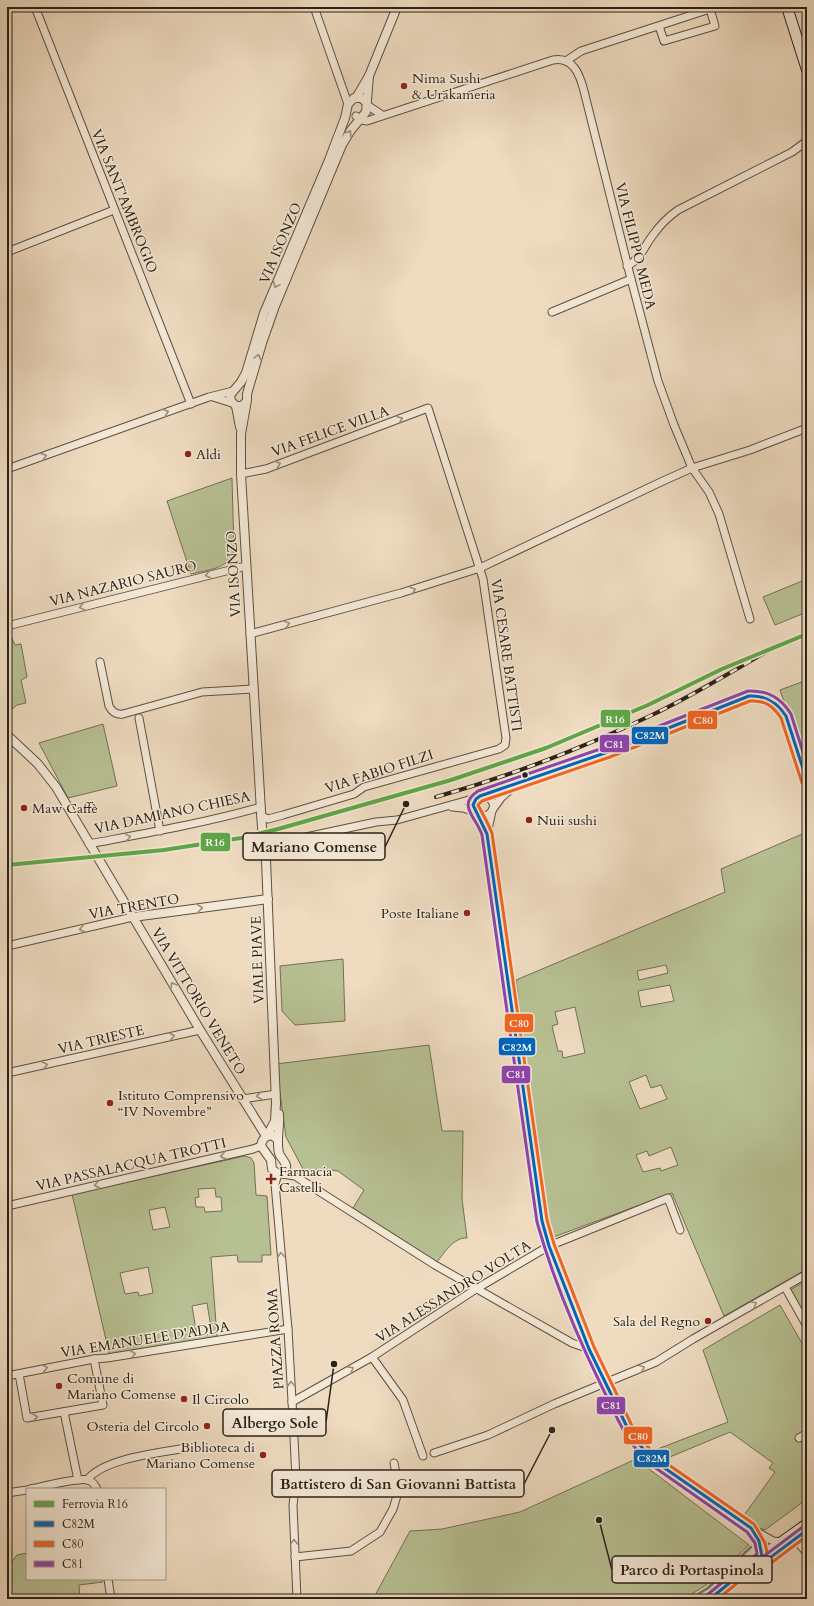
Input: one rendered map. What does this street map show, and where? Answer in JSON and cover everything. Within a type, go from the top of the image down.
[{"type":"main road","points":[[788,7],[807,57]]},
{"type":"main road","points":[[797,33],[807,70]]},
{"type":"main road","points":[[710,1599],[762,1556],[807,1524]]},
{"type":"main road","points":[[717,1599],[807,1530]]},
{"type":"street","name":"VIA SANT'AMBROGIO","points":[[35,7],[191,404]]},
{"type":"street","points":[[314,7],[351,114],[360,116],[365,121],[544,63],[560,59],[566,60],[581,50],[710,9],[715,26],[664,41],[659,26]]},
{"type":"street","points":[[348,105],[355,98],[369,76],[396,8]]},
{"type":"street","name":"VIA FILIPPO MEDA","points":[[566,60],[577,72],[582,85],[630,279],[660,387],[692,468],[709,492],[719,514],[750,619]]},
{"type":"street","points":[[360,116],[367,108],[366,103],[369,76]]},
{"type":"street","points":[[340,79],[355,98],[360,98],[382,115]]},
{"type":"street","name":"VIA ISONZO","points":[[234,390],[246,373],[264,313],[329,160],[345,118],[348,105]]},
{"type":"street","name":"VIA ISONZO","points":[[261,816],[241,474],[241,434],[247,398],[266,331],[278,298],[342,145],[360,116]]},
{"type":"street","points":[[627,266],[636,260],[659,227],[681,208],[792,152],[807,141]]},
{"type":"street","points":[[792,152],[807,149]]},
{"type":"street","points":[[7,252],[114,210]]},
{"type":"street","points":[[552,312],[630,279]]},
{"type":"street","points":[[234,390],[230,395],[234,404]]},
{"type":"street","points":[[7,469],[209,397],[234,390],[244,390],[247,398],[242,406],[221,399],[209,397]]},
{"type":"street","name":"VIA ISONZO","points":[[234,404],[241,434]]},
{"type":"street","name":"VIA FELICE VILLA","points":[[241,474],[266,469],[428,408]]},
{"type":"street","name":"VIA CESARE BATTISTI","points":[[428,408],[484,582],[506,735],[505,744]]},
{"type":"street","points":[[250,634],[401,593],[480,568],[638,492],[692,468],[750,450],[807,428]]},
{"type":"street","name":"VIA NAZARIO SAURO","points":[[7,626],[246,566]]},
{"type":"street","points":[[100,662],[109,706],[112,711],[117,714],[123,714],[202,692],[253,689]]},
{"type":"street","points":[[264,846],[376,822],[393,820],[484,796],[608,752],[749,696],[766,697],[777,703],[786,716],[807,781]]},
{"type":"street","points":[[139,718],[160,830]]},
{"type":"street","name":"VIA VITTORIO VENETO","points":[[7,735],[38,764],[48,776],[200,1030],[266,1136]]},
{"type":"street","name":"VIA FABIO FILZI","points":[[261,816],[268,818],[283,816],[354,794],[364,787],[499,749],[505,744]]},
{"type":"street","points":[[448,806],[463,808],[484,816],[488,815],[501,798],[518,783]]},
{"type":"street","points":[[484,796],[491,800],[493,810],[487,834]]},
{"type":"street","points":[[476,798],[473,805],[487,834],[542,1221],[549,1246],[589,1349],[631,1435],[647,1455],[750,1528],[773,1541],[783,1542]]},
{"type":"street","name":"VIA DAMIANO CHIESA","points":[[90,844],[232,815],[261,807]]},
{"type":"street","name":"VIALE PIAVE","points":[[261,816],[268,899],[276,1103]]},
{"type":"street","name":"VIA TRENTO","points":[[7,946],[133,917],[268,899]]},
{"type":"street","name":"VIA TRIESTE","points":[[7,1073],[200,1030]]},
{"type":"street","points":[[242,1099],[276,1094]]},
{"type":"street","points":[[276,1103],[279,1117],[278,1140],[280,1154],[295,1176],[435,1265],[572,1343],[589,1349]]},
{"type":"street","points":[[276,1103],[275,1121],[262,1141],[261,1146],[271,1160],[272,1169],[280,1174],[295,1176]]},
{"type":"street","points":[[266,1136],[272,1135],[278,1140]]},
{"type":"street","name":"VIA PASSALACQUA TROTTI","points":[[7,1206],[261,1146]]},
{"type":"street","points":[[280,1174],[286,1172],[287,1164]]},
{"type":"street","name":"PIAZZA ROMA","points":[[280,1174],[275,1184],[288,1330],[296,1480],[293,1505],[295,1598]]},
{"type":"street","name":"VIA ALESSANDRO VOLTA","points":[[292,1402],[372,1357],[476,1289],[549,1246],[668,1198],[680,1230]]},
{"type":"street","points":[[434,1453],[488,1435],[543,1409],[656,1362],[693,1339],[807,1274]]},
{"type":"street","points":[[785,1287],[807,1326]]},
{"type":"street","name":"VIA EMANUELE D'ADDA","points":[[7,1376],[94,1358],[107,1358],[288,1330]]},
{"type":"street","points":[[372,1357],[403,1400],[423,1456]]},
{"type":"street","points":[[19,1374],[27,1418],[103,1405],[94,1358]]},
{"type":"street","points":[[64,1412],[78,1480]]},
{"type":"street","points":[[799,1438],[807,1433]]},
{"type":"street","points":[[87,1480],[96,1470],[128,1458],[186,1448]]},
{"type":"street","points":[[295,1557],[351,1551],[380,1532],[393,1509],[399,1488],[394,1463]]},
{"type":"street","points":[[35,1488],[78,1480],[87,1480],[92,1482],[96,1488]]},
{"type":"street","points":[[7,1494],[26,1490]]},
{"type":"street","points":[[750,1528],[760,1541],[762,1556]]},
{"type":"street","points":[[795,1539],[807,1553]]},
{"type":"street","points":[[108,1580],[111,1599]]},
{"type":"green space","points":[[232,478],[234,551],[227,562],[217,568],[191,574],[167,501]]},
{"type":"green space","points":[[807,579],[807,612],[775,625],[763,597]]},
{"type":"green space","points":[[9,632],[15,645],[21,644],[27,677],[21,680],[26,703],[17,705],[7,713],[7,633]]},
{"type":"green space","points":[[807,680],[807,766],[780,690]]},
{"type":"green space","points":[[103,724],[117,786],[68,798],[39,743]]},
{"type":"green space","points":[[807,832],[807,1269],[724,1316],[672,1193],[551,1238],[529,1088],[516,980],[725,892],[721,869]],"holes":[[[666,965],[668,973],[639,980],[637,971]],[[670,985],[674,1001],[641,1007],[638,991]],[[575,1007],[585,1053],[563,1058],[562,1051],[558,1051],[552,1026],[558,1024],[555,1012]],[[646,1075],[651,1088],[661,1085],[667,1099],[640,1109],[629,1082]],[[671,1147],[678,1165],[661,1171],[660,1168],[643,1172],[636,1155],[647,1151],[649,1156]]]},
{"type":"green space","points":[[343,959],[345,1021],[295,1025],[282,1011],[280,966]]},
{"type":"green space","points":[[429,1045],[442,1131],[463,1131],[462,1199],[467,1238],[462,1238],[454,1243],[446,1250],[437,1262],[353,1208],[364,1190],[338,1171],[325,1169],[304,1171],[286,1137],[276,1064]]},
{"type":"green space","points":[[245,1156],[251,1158],[254,1163],[256,1195],[267,1196],[271,1255],[262,1255],[262,1262],[238,1262],[237,1255],[211,1257],[217,1337],[110,1357],[72,1194]],"holes":[[[215,1188],[216,1197],[221,1197],[222,1211],[205,1212],[204,1207],[196,1207],[195,1198],[199,1197],[198,1189]],[[165,1207],[170,1227],[153,1230],[149,1210]],[[148,1267],[153,1293],[139,1296],[138,1292],[125,1294],[120,1273]],[[207,1303],[212,1334],[197,1336],[192,1306]]]},
{"type":"green space","points":[[807,1280],[807,1321],[790,1290]]},
{"type":"green space","points":[[780,1305],[807,1352],[807,1499],[765,1530],[740,1521],[775,1472],[769,1468],[773,1463],[730,1432],[665,1459],[655,1450],[728,1422],[703,1350]]},
{"type":"green space","points":[[636,1459],[749,1545],[706,1585],[684,1599],[373,1599],[410,1531],[442,1529],[520,1512]]},
{"type":"green space","points":[[26,1553],[26,1580],[102,1580],[103,1582],[79,1585],[80,1599],[7,1599],[7,1568],[17,1555]]},
{"type":"waterway","points":[[690,1599],[708,1588],[751,1547]]},
{"type":"railway","points":[[436,797],[519,771],[626,727],[683,699],[775,647]]},
{"type":"rail line","name":"R16","points":[[7,865],[164,850],[241,838],[451,780],[546,748],[648,705],[722,669],[807,634]]},
{"type":"transit line","name":"C81","points":[[707,1595],[757,1554],[755,1543],[747,1532],[650,1464],[641,1455],[617,1418],[574,1327],[543,1243],[537,1222],[482,835],[468,807],[472,796],[478,791],[606,747],[748,691],[762,692],[773,696],[787,708],[791,714],[807,765]]},
{"type":"transit line","name":"C82M","points":[[710,1599],[762,1556],[759,1541],[751,1528],[653,1460],[631,1435],[589,1349],[549,1246],[542,1221],[487,834],[473,805],[476,799],[480,796],[608,752],[749,696],[761,697],[770,700],[775,703],[786,716],[807,781]]},
{"type":"transit line","name":"C80","points":[[718,1599],[766,1559],[767,1552],[765,1543],[754,1524],[656,1456],[635,1432],[594,1347],[554,1244],[547,1220],[492,833],[478,805],[482,801],[610,757],[750,701],[764,703],[772,707],[781,718],[802,783]]},
{"type":"transit line","name":"C81","points":[[744,1571],[804,1526]]},
{"type":"transit line","name":"C82M","points":[[747,1575],[807,1530]]},
{"type":"transit line","name":"C80","points":[[750,1579],[807,1536]]},
{"type":"place","name":"Nima Sushi & Urakameria","points":[[404,86]]},
{"type":"place","name":"Aldi","points":[[188,454]]},
{"type":"place","name":"Mariano Comense","points":[[406,804]]},
{"type":"place","name":"Maw Caffè","points":[[24,808]]},
{"type":"place","name":"Nuii sushi","points":[[529,820]]},
{"type":"place","name":"Poste Italiane","points":[[467,913]]},
{"type":"place","name":"Istituto Comprensivo “IV Novembre”","points":[[110,1103]]},
{"type":"place","name":"Farmacia Castelli","points":[[271,1179]]},
{"type":"place","name":"Sala del Regno","points":[[708,1321]]},
{"type":"place","name":"Albergo Sole","points":[[334,1364]]},
{"type":"place","name":"Comune di Mariano Comense","points":[[59,1386]]},
{"type":"place","name":"Il Circolo","points":[[184,1399]]},
{"type":"place","name":"Osteria del Circolo","points":[[207,1426]]},
{"type":"place","name":"Battistero di San Giovanni Battista","points":[[552,1430]]},
{"type":"place","name":"Biblioteca di Mariano Comense","points":[[263,1455]]},
{"type":"place","name":"Parco di Portaspinola","points":[[599,1520]]}]
